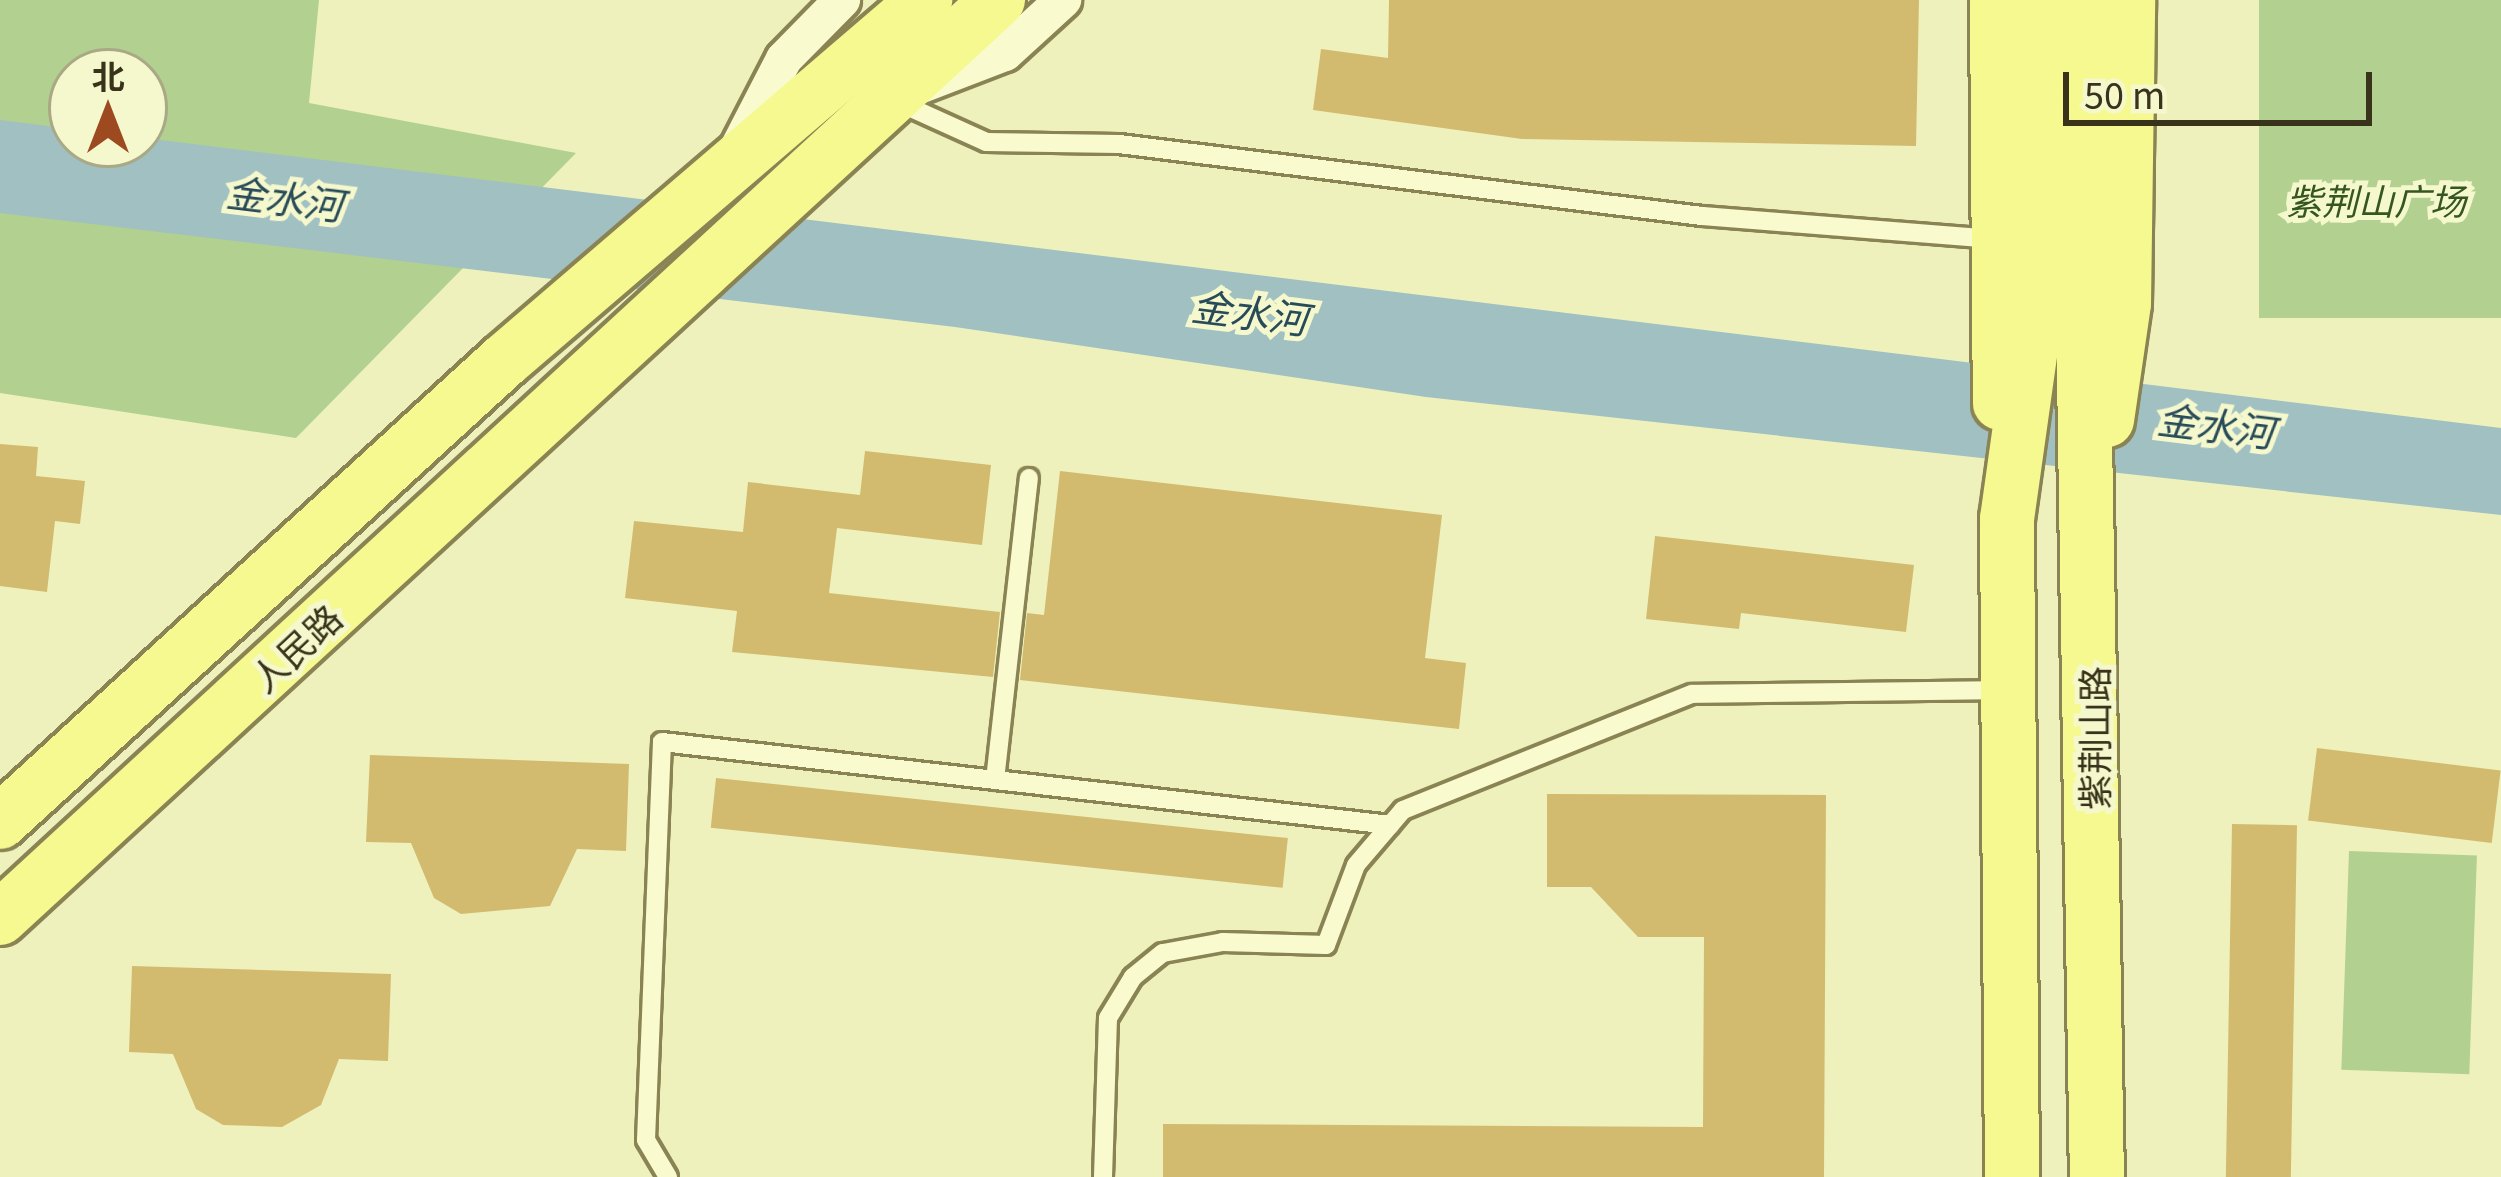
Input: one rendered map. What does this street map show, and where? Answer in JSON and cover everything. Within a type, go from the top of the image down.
[{"type":"main road","name":"人民路","points":[[0,822],[504,361],[925,0]]},
{"type":"main road","name":"人民路","points":[[0,918],[998,0]]},
{"type":"main road","points":[[1997,0],[2045,288]]},
{"type":"main road","points":[[2034,0],[2045,288]]},
{"type":"main road","points":[[2012,1177],[2007,519],[2045,288],[2078,0]]},
{"type":"main road","points":[[2045,288],[2128,0]]},
{"type":"main road","name":"紫荆山路","points":[[2045,288],[2092,530],[2097,1177]]},
{"type":"street","points":[[726,171],[784,59],[842,0]]},
{"type":"street","points":[[888,98],[1005,52],[1063,0]]},
{"type":"lane","points":[[888,98],[986,142],[1119,145],[1679,214],[2045,288]]},
{"type":"lane","points":[[995,780],[1029,478]]},
{"type":"lane","points":[[1103,1177],[1108,1018],[1133,977],[1163,953],[1223,942],[1326,945],[1356,866],[1390,825],[1462,781],[1692,694],[2008,690]]},
{"type":"lane","points":[[668,1177],[646,1140],[662,742],[1390,825]]},
{"type":"green space","points":[[0,0],[319,0],[309,103],[576,153],[296,438],[0,393]]},
{"type":"green space","name":"紫荆山广场","points":[[2259,0],[2501,0],[2501,318],[2259,318]]},
{"type":"green space","points":[[2349,851],[2477,855],[2469,1074],[2341,1070]]},
{"type":"water","name":"金水河","points":[[0,120],[48,126],[48,168],[168,168],[168,141],[2501,428],[2501,515],[1426,397],[955,327],[0,213]]},
{"type":"building","points":[[1389,0],[1919,0],[1916,146],[1522,139],[1313,110],[1321,49],[1388,58]]},
{"type":"building","points":[[0,444],[38,447],[36,476],[85,481],[80,524],[55,521],[47,592],[0,586]]},
{"type":"building","points":[[865,451],[991,465],[982,545],[837,528],[829,593],[1000,612],[993,677],[732,652],[737,611],[625,598],[634,521],[743,532],[748,482],[860,495]]},
{"type":"building","points":[[1060,471],[1442,515],[1425,658],[1466,663],[1459,729],[1020,680],[1027,613],[1044,615]]},
{"type":"building","points":[[1655,536],[1914,565],[1906,632],[1741,613],[1739,629],[1646,619]]},
{"type":"building","points":[[2317,748],[2501,771],[2492,843],[2308,820]]},
{"type":"building","points":[[370,755],[629,764],[626,851],[577,849],[550,906],[461,914],[434,898],[411,843],[366,842]]},
{"type":"building","points":[[716,778],[1288,838],[1283,888],[711,828]]},
{"type":"building","points":[[1547,794],[1826,795],[1824,1177],[1163,1177],[1163,1124],[1703,1127],[1704,937],[1638,937],[1591,887],[1547,887]]},
{"type":"building","points":[[2232,824],[2297,825],[2291,1177],[2226,1177]]},
{"type":"building","points":[[132,966],[391,974],[388,1061],[339,1059],[321,1105],[282,1127],[223,1125],[196,1109],[173,1054],[129,1052]]}]
